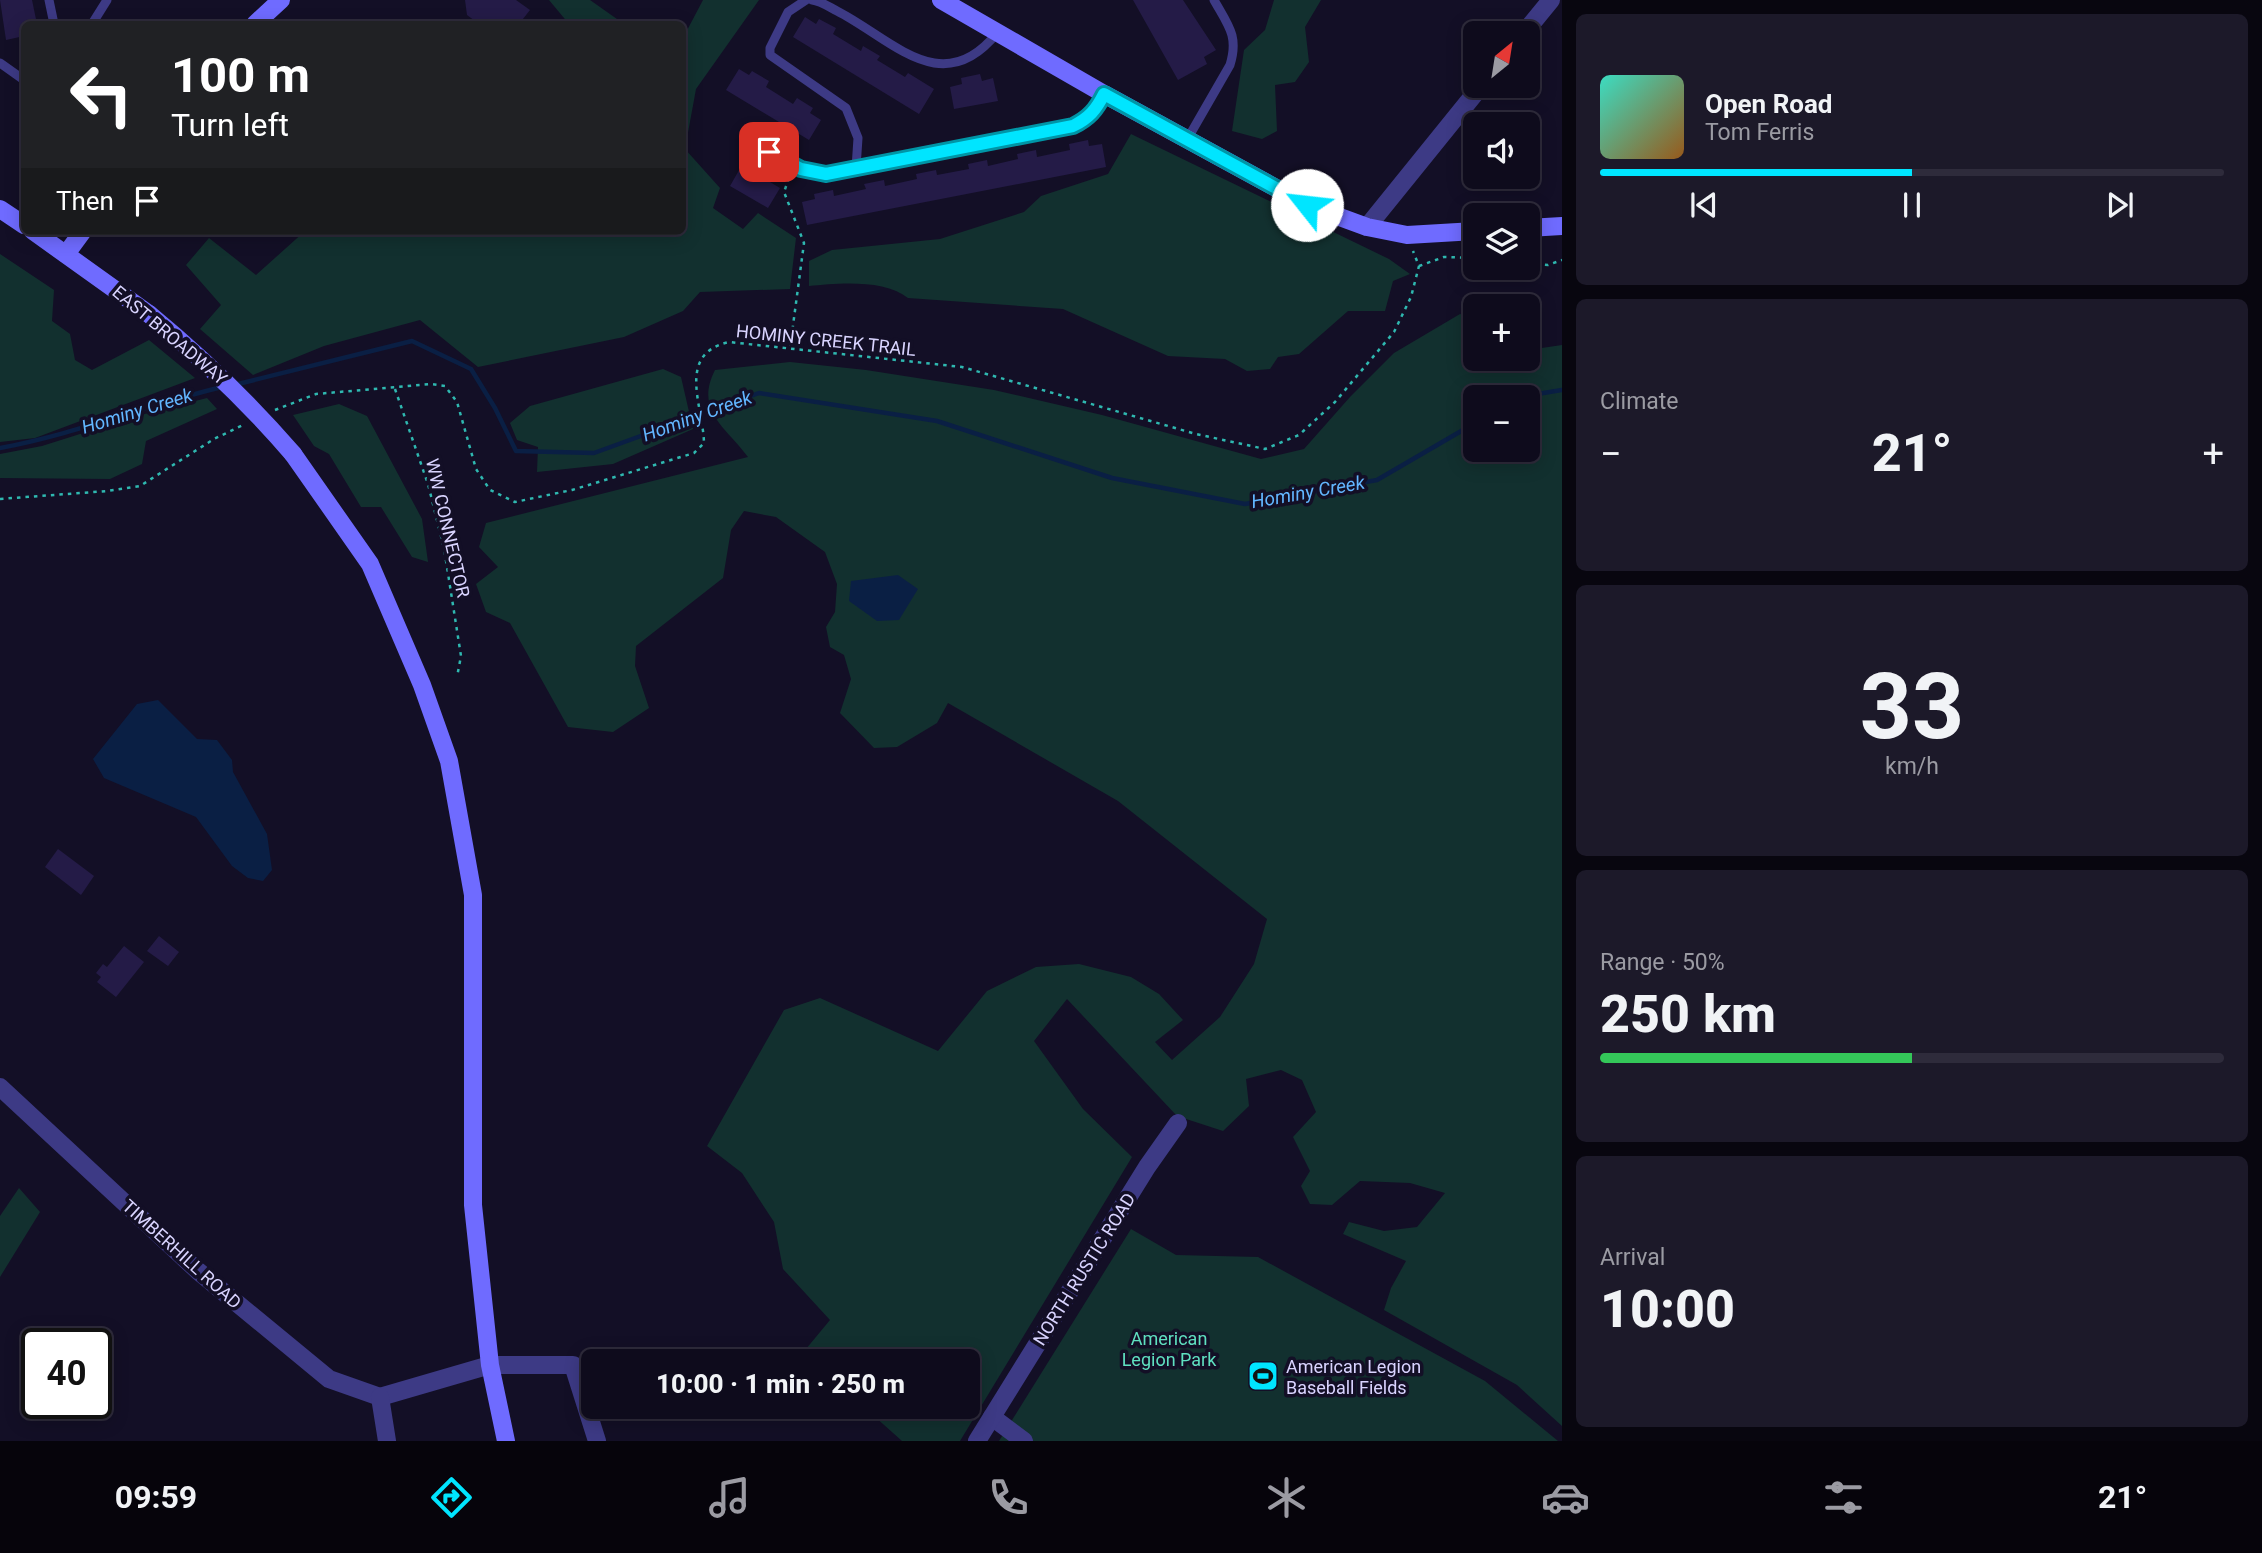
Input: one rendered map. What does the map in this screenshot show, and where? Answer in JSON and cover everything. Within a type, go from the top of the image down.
[{"type":"main road","points":[[258,21],[281,0]]},
{"type":"main road","points":[[943,1],[1104,94],[1307,205],[1367,227],[1408,234],[1463,232]]},
{"type":"main road","points":[[0,209],[21,223]]},
{"type":"main road","points":[[1540,227],[1562,226]]},
{"type":"main road","name":"EAST BROADWAY","points":[[39,235],[149,314],[218,373],[252,406],[293,454],[370,564],[422,685],[449,761],[473,895],[473,1205],[490,1365],[506,1441]]},
{"type":"main road","points":[[66,254],[80,235]]},
{"type":"street","points":[[1534,21],[1551,0]]},
{"type":"street","points":[[1367,227],[1471,98]]},
{"type":"street","name":"TIMBERHILL ROAD","points":[[0,1087],[198,1271],[329,1379],[380,1397]]},
{"type":"street","name":"NORTH RUSTIC ROAD","points":[[976,1441],[1147,1167],[1178,1123]]},
{"type":"street","points":[[387,1441],[380,1397],[490,1365],[573,1365],[597,1441]]},
{"type":"street","points":[[992,1417],[1024,1441]]},
{"type":"lane","points":[[49,0],[53,21]]},
{"type":"lane","points":[[94,21],[107,0]]},
{"type":"lane","points":[[806,0],[788,12],[770,48],[770,55],[846,108],[858,138],[856,168]]},
{"type":"lane","points":[[812,0],[854,20],[908,55],[936,64],[955,63],[973,56],[986,47],[997,33]]},
{"type":"lane","points":[[1188,138],[1230,65],[1234,52],[1233,34],[1214,0]]},
{"type":"lane","points":[[0,63],[21,78]]},
{"type":"lane","points":[[756,145],[794,166],[826,174],[1073,126],[1097,110],[1104,94]]},
{"type":"path","points":[[790,348],[804,243],[784,192],[794,166]]},
{"type":"path","points":[[1408,234],[1419,266],[1444,257],[1463,258]]},
{"type":"path","points":[[1540,264],[1548,265],[1562,260]]},
{"type":"path","name":"HOMINY CREEK TRAIL","points":[[264,414],[316,394],[430,384],[445,386],[457,402],[476,469],[491,490],[514,502],[572,490],[694,453],[704,443],[695,373],[702,357],[717,345],[729,342],[962,367],[1196,434],[1265,449],[1299,435],[1335,402],[1394,332],[1411,297],[1419,266]]},
{"type":"path","name":"WW CONNECTOR","points":[[395,388],[428,484],[443,548],[461,656],[457,677]]},
{"type":"path","points":[[0,499],[140,486],[214,439],[244,424]]},
{"type":"green space","points":[[549,0],[590,0],[620,21],[566,21]]},
{"type":"green space","points":[[703,0],[759,0],[696,89],[686,144],[686,32]]},
{"type":"green space","points":[[1274,0],[1321,0],[1305,27],[1309,62],[1295,82],[1275,85],[1277,131],[1262,139],[1232,131],[1244,50],[1265,30]]},
{"type":"green space","points":[[1131,134],[1389,259],[1410,274],[1393,281],[1385,311],[1348,311],[1299,354],[1278,357],[1270,369],[1247,371],[1225,359],[1168,356],[1063,309],[908,298],[874,285],[809,286],[809,261],[832,250],[940,239],[1024,212],[1041,196],[1108,174]]},
{"type":"green space","points":[[686,150],[720,188],[713,208],[743,229],[758,213],[796,238],[790,289],[700,292],[683,311],[624,337],[478,367],[420,320],[324,346],[253,375],[200,329],[221,305],[186,265],[209,238],[256,275],[301,235],[686,235]]},
{"type":"green space","points":[[0,254],[54,290],[52,321],[70,334],[75,360],[92,370],[149,340],[195,378],[35,438],[0,442]]},
{"type":"green space","points":[[1460,314],[1463,315],[1463,371],[1540,371],[1540,348],[1562,345],[1562,1426],[1517,1385],[1384,1310],[1391,1288],[1406,1261],[1343,1234],[1349,1222],[1384,1231],[1417,1227],[1445,1193],[1410,1183],[1360,1181],[1332,1205],[1310,1204],[1301,1186],[1310,1171],[1293,1137],[1316,1112],[1302,1080],[1281,1070],[1246,1079],[1249,1106],[1223,1131],[1177,1116],[1067,999],[1034,1041],[1083,1109],[1132,1157],[980,1408],[980,1349],[806,1349],[830,1320],[783,1269],[774,1222],[742,1173],[707,1146],[784,1010],[820,998],[938,1051],[987,991],[1036,967],[1079,964],[1131,977],[1159,994],[1183,1020],[1155,1042],[1172,1060],[1220,1017],[1254,964],[1267,919],[1118,801],[948,703],[937,723],[897,747],[874,748],[840,713],[851,679],[844,655],[830,647],[826,627],[835,612],[837,584],[825,552],[776,517],[744,511],[731,530],[723,578],[636,646],[635,666],[649,708],[613,732],[568,727],[510,623],[486,612],[476,584],[498,567],[479,547],[486,523],[748,457],[723,428],[711,408],[708,397],[715,370],[790,362],[866,370],[994,390],[1102,415],[1261,459],[1304,449],[1394,353]]},
{"type":"green space","points":[[663,369],[681,377],[693,429],[613,464],[537,472],[538,447],[517,440],[510,423],[530,406]]},
{"type":"green space","points":[[207,398],[217,409],[146,441],[142,464],[110,479],[0,478],[0,454],[42,446],[137,416]]},
{"type":"green space","points":[[339,404],[367,416],[422,519],[428,562],[412,557],[381,507],[361,507],[329,454],[314,446],[293,415]]},
{"type":"green space","points":[[19,1188],[40,1212],[0,1277],[0,1216]]},
{"type":"green space","name":"American Legion Park","points":[[1131,1229],[1176,1255],[1258,1257],[1485,1381],[1558,1441],[999,1441]]},
{"type":"green space","points":[[877,1419],[973,1419],[960,1441],[902,1441]]},
{"type":"water","points":[[898,575],[918,589],[899,620],[877,621],[849,601],[851,581]]},
{"type":"water","points":[[158,700],[197,739],[217,740],[232,760],[233,772],[267,834],[272,870],[263,881],[248,878],[232,866],[196,817],[104,778],[93,759],[137,704]]},
{"type":"building","points":[[0,0],[32,0],[36,21],[21,21],[21,37],[6,40]]},
{"type":"building","points":[[465,0],[516,0],[530,10],[521,21],[475,21],[467,15]]},
{"type":"building","points":[[1133,0],[1183,0],[1216,50],[1204,57],[1207,64],[1178,80]]},
{"type":"building","points":[[805,17],[816,24],[819,19],[836,28],[833,34],[861,51],[863,46],[880,56],[877,60],[905,77],[908,73],[934,89],[919,114],[793,37]]},
{"type":"building","points":[[739,69],[749,75],[752,71],[769,81],[766,87],[793,104],[797,98],[813,108],[810,113],[821,120],[809,140],[726,90]]},
{"type":"building","points":[[980,74],[982,81],[993,78],[998,101],[954,109],[950,87],[962,84],[961,78]]},
{"type":"building","points":[[1088,140],[1089,146],[1102,144],[1106,167],[807,225],[802,202],[815,199],[814,194],[833,190],[834,196],[866,189],[864,184],[884,180],[885,186],[917,179],[916,174],[936,170],[937,175],[969,169],[968,164],[987,160],[988,166],[1018,159],[1017,154],[1036,150],[1037,157],[1070,150],[1069,144]]},
{"type":"building","points":[[742,165],[753,172],[756,167],[773,177],[770,182],[780,188],[768,208],[730,186]]},
{"type":"building","points":[[58,849],[94,876],[81,895],[45,867]]},
{"type":"building","points":[[159,936],[179,952],[168,966],[147,951]]},
{"type":"building","points":[[124,946],[144,962],[116,997],[97,982],[101,977],[96,973],[103,964],[107,967]]},
{"type":"waterway","name":"Hominy Creek","points":[[234,385],[412,341],[471,369],[495,408],[516,451],[594,453],[759,393],[937,421],[1112,478],[1245,504],[1377,480],[1463,430]]},
{"type":"waterway","name":"Hominy Creek","points":[[0,448],[56,435],[222,387]]},
{"type":"waterway","name":"Hominy Creek","points":[[1540,394],[1562,390]]},
{"type":"place","name":"American Legion Baseball Fields","points":[[1263,1376]]},
{"type":"route","points":[[769,152],[801,169],[826,174],[1056,127],[1073,126],[1097,110],[1104,94],[1307,205]]}]
